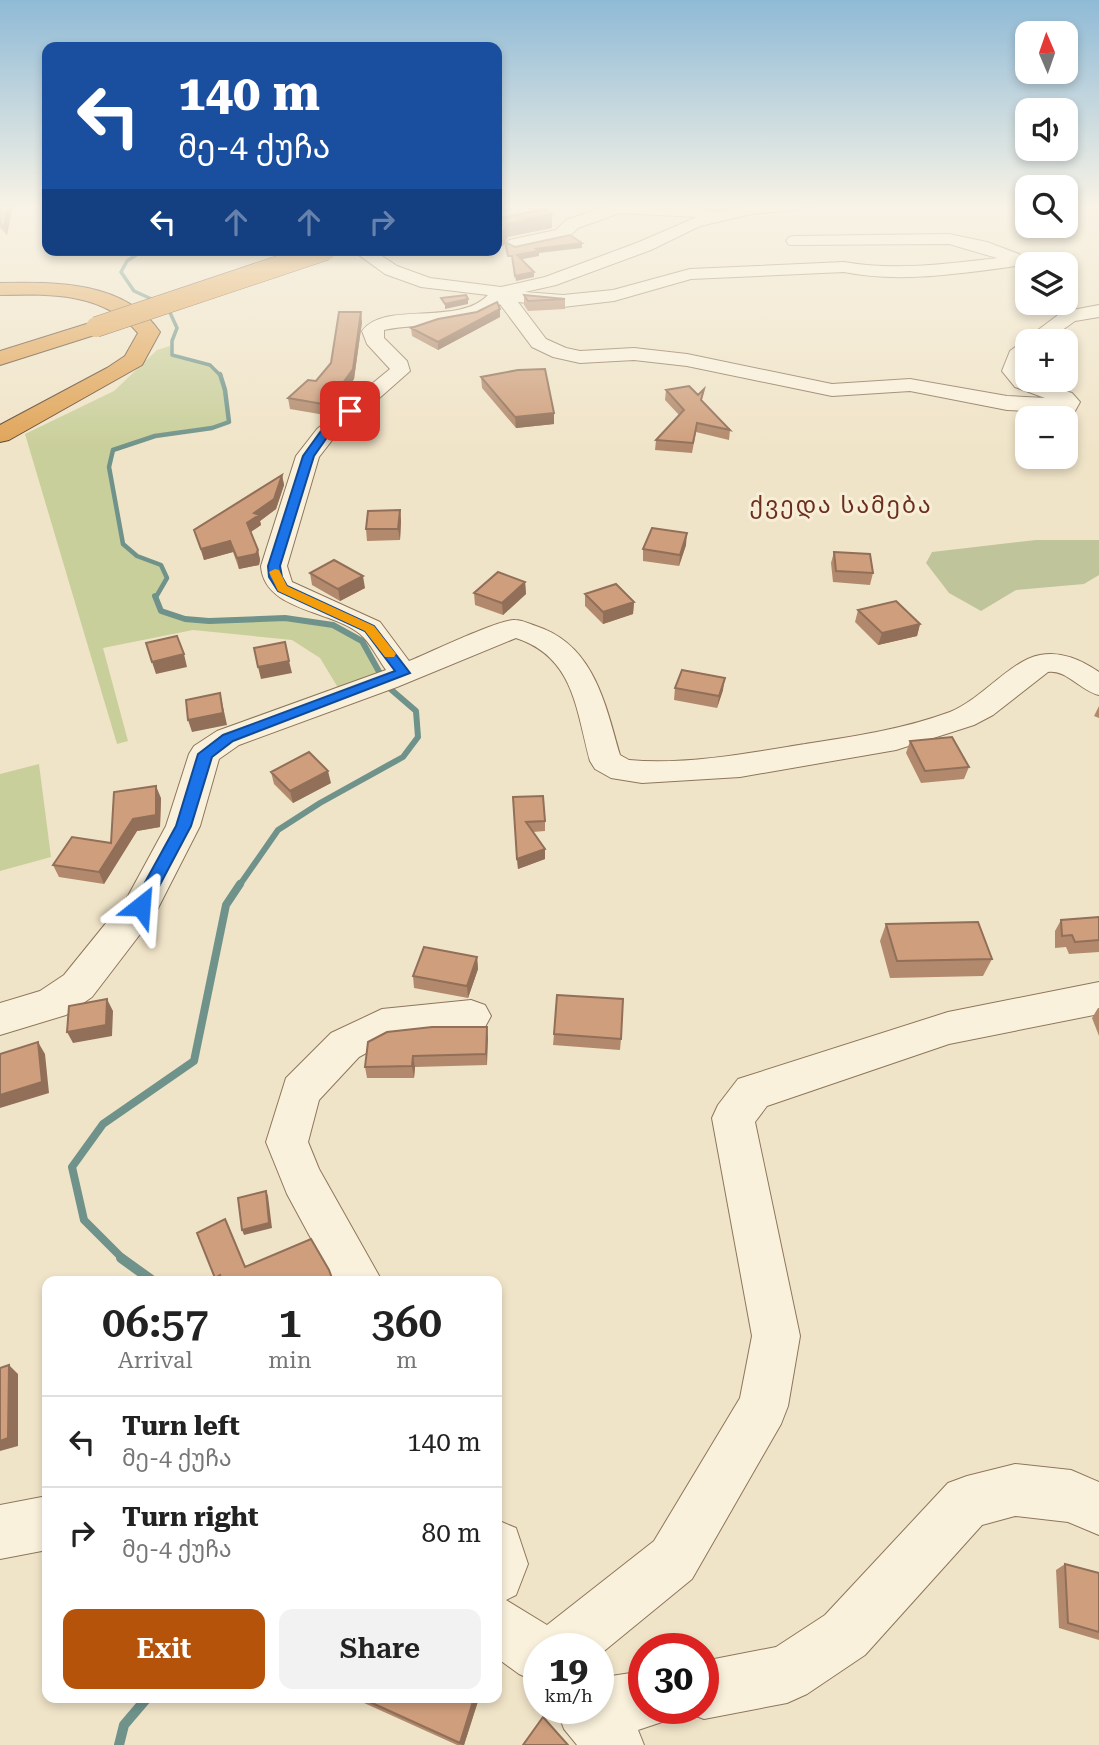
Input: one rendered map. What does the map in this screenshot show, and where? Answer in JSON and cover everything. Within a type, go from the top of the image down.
[{"type":"highway","points":[[0,358],[220,285]]},
{"type":"highway","points":[[0,289],[78,292],[125,310],[142,322],[149,332],[134,360],[124,367],[0,435]]},
{"type":"highway","points":[[0,367],[33,349]]},
{"type":"street","points":[[452,285],[530,299],[586,300],[644,285]]},
{"type":"street","points":[[387,680],[370,628],[282,589],[275,577],[274,566],[308,456],[325,433],[400,371],[400,365],[374,340],[372,331],[377,326],[441,319],[472,312],[492,305],[501,292],[530,285]]},
{"type":"street","points":[[501,292],[539,343],[560,354],[580,357],[634,354],[674,359],[832,390],[910,385],[1007,403],[1067,406],[1069,402],[1064,398],[1047,392]]},
{"type":"street","points":[[1051,329],[1069,316],[1099,311]]},
{"type":"street","points":[[0,1019],[52,1004],[78,986],[141,906],[183,826],[205,754],[228,738],[387,680],[514,628],[536,633],[561,649],[582,678],[606,761],[622,769],[642,772],[740,766],[896,740],[941,726],[982,708],[1039,664],[1053,662],[1069,666],[1099,686]]},
{"type":"street","points":[[583,1633],[673,1560],[763,1406],[776,1336],[733,1118],[753,1092],[948,1028],[1058,1004],[1099,998]]},
{"type":"street","points":[[356,1276],[302,1180],[287,1142],[301,1091],[345,1045],[382,1025],[471,1016]]},
{"type":"street","points":[[719,1687],[787,1674],[845,1635],[967,1502],[1015,1490],[1071,1496],[1099,1509]]},
{"type":"street","points":[[0,1531],[42,1524]]},
{"type":"street","points":[[502,1628],[523,1643]]},
{"type":"street","points":[[599,1724],[614,1745]]},
{"type":"green space","points":[[170,346],[172,355],[206,363],[221,376],[229,422],[212,428],[138,440],[113,450],[109,467],[123,544],[137,556],[161,565],[167,578],[155,596],[161,611],[184,618],[209,621],[286,617],[335,625],[357,637],[365,645],[383,678],[340,691],[320,658],[292,640],[193,630],[103,648],[128,741],[117,744],[25,434],[114,391],[157,350]]},
{"type":"green space","points":[[1036,540],[1099,540],[1099,575],[1084,584],[1016,590],[981,611],[949,593],[926,563],[932,552]]},
{"type":"green space","points":[[39,764],[51,857],[0,871],[0,774]]},
{"type":"building","points":[[466,295],[468,299],[445,304],[441,298]]},
{"type":"building","points":[[524,295],[565,299],[528,301]]},
{"type":"building","points":[[497,302],[500,309],[438,342],[411,328],[438,319],[477,312]]},
{"type":"building","points":[[339,312],[361,312],[353,369],[334,395],[323,404],[288,398],[308,380],[316,381],[331,363]]},
{"type":"building","points":[[545,369],[554,413],[515,417],[481,377],[518,370]]},
{"type":"building","points":[[689,386],[698,395],[704,389],[701,400],[730,430],[697,423],[693,443],[656,440],[684,410],[666,390]]},
{"type":"building","points":[[282,475],[274,499],[254,513],[259,515],[247,523],[258,550],[256,554],[237,558],[230,541],[201,549],[194,530]]},
{"type":"building","points":[[400,510],[398,529],[366,529],[368,511]]},
{"type":"building","points":[[652,528],[687,533],[680,555],[643,549]]},
{"type":"building","points":[[834,552],[870,554],[873,573],[836,571]]},
{"type":"building","points":[[334,560],[363,576],[338,589],[310,573]]},
{"type":"building","points":[[498,572],[525,582],[502,603],[474,593]]},
{"type":"building","points":[[616,584],[634,602],[603,612],[585,594]]},
{"type":"building","points":[[896,601],[920,624],[882,633],[858,610]]},
{"type":"building","points":[[177,636],[184,654],[152,662],[146,643]]},
{"type":"building","points":[[285,642],[289,661],[258,667],[254,648]]},
{"type":"building","points":[[682,670],[725,678],[719,696],[675,688]]},
{"type":"building","points":[[220,693],[223,713],[188,720],[186,700]]},
{"type":"building","points":[[952,737],[969,767],[925,771],[910,741]]},
{"type":"building","points":[[309,752],[328,771],[290,791],[271,772]]},
{"type":"building","points":[[156,786],[156,815],[133,819],[99,872],[53,865],[72,837],[111,843],[114,792]]},
{"type":"building","points":[[543,796],[545,821],[526,822],[545,849],[517,859],[513,797]]},
{"type":"building","points":[[1099,917],[1099,940],[1075,942],[1072,935],[1062,936],[1061,920]]},
{"type":"building","points":[[978,922],[992,959],[897,961],[886,924]]},
{"type":"building","points":[[424,947],[477,957],[467,986],[413,976]]},
{"type":"building","points":[[557,995],[623,999],[621,1039],[554,1034]]},
{"type":"building","points":[[107,999],[106,1025],[67,1032],[69,1006]]},
{"type":"building","points":[[432,1027],[487,1027],[486,1054],[413,1056],[412,1066],[365,1067],[368,1042],[387,1032]]},
{"type":"building","points":[[38,1042],[42,1082],[0,1095],[0,1054]]},
{"type":"building","points":[[266,1191],[269,1223],[242,1230],[238,1198]]},
{"type":"building","points":[[225,1219],[245,1267],[311,1239],[331,1276],[214,1276],[197,1233]]},
{"type":"building","points":[[9,1365],[8,1438],[0,1441],[0,1368]]},
{"type":"building","points":[[1065,1564],[1099,1573],[1099,1632],[1068,1623]]},
{"type":"building","points":[[372,1703],[472,1703],[460,1743]]},
{"type":"building","points":[[538,1724],[549,1724],[568,1745],[523,1745]]},
{"type":"waterway","points":[[130,285],[134,291],[156,301]]},
{"type":"waterway","points":[[167,306],[177,328],[172,341],[172,355],[210,365],[220,375]]},
{"type":"waterway","points":[[156,597],[167,578],[161,565],[137,556],[123,544],[109,467],[113,450],[155,436],[212,428],[229,422],[220,375]]},
{"type":"waterway","points":[[155,596],[161,611],[185,619],[209,621],[285,618],[333,625],[362,641],[387,686],[416,711],[418,737],[403,757],[320,803],[278,830],[239,886]]},
{"type":"waterway","points":[[124,1260],[84,1220],[72,1167],[103,1124],[194,1061],[226,905],[240,884]]},
{"type":"waterway","points":[[121,1258],[146,1276]]},
{"type":"waterway","points":[[119,1745],[124,1725],[143,1703]]},
{"type":"slow traffic","points":[[275,572],[282,589],[370,628],[390,654]]},
{"type":"district","name":"ქვედა სამება","points":[[841,505]]},
{"type":"route","points":[[141,906],[183,826],[205,754],[228,738],[403,673],[370,628],[282,589],[275,577],[274,566],[308,456],[325,433],[350,411]]}]
